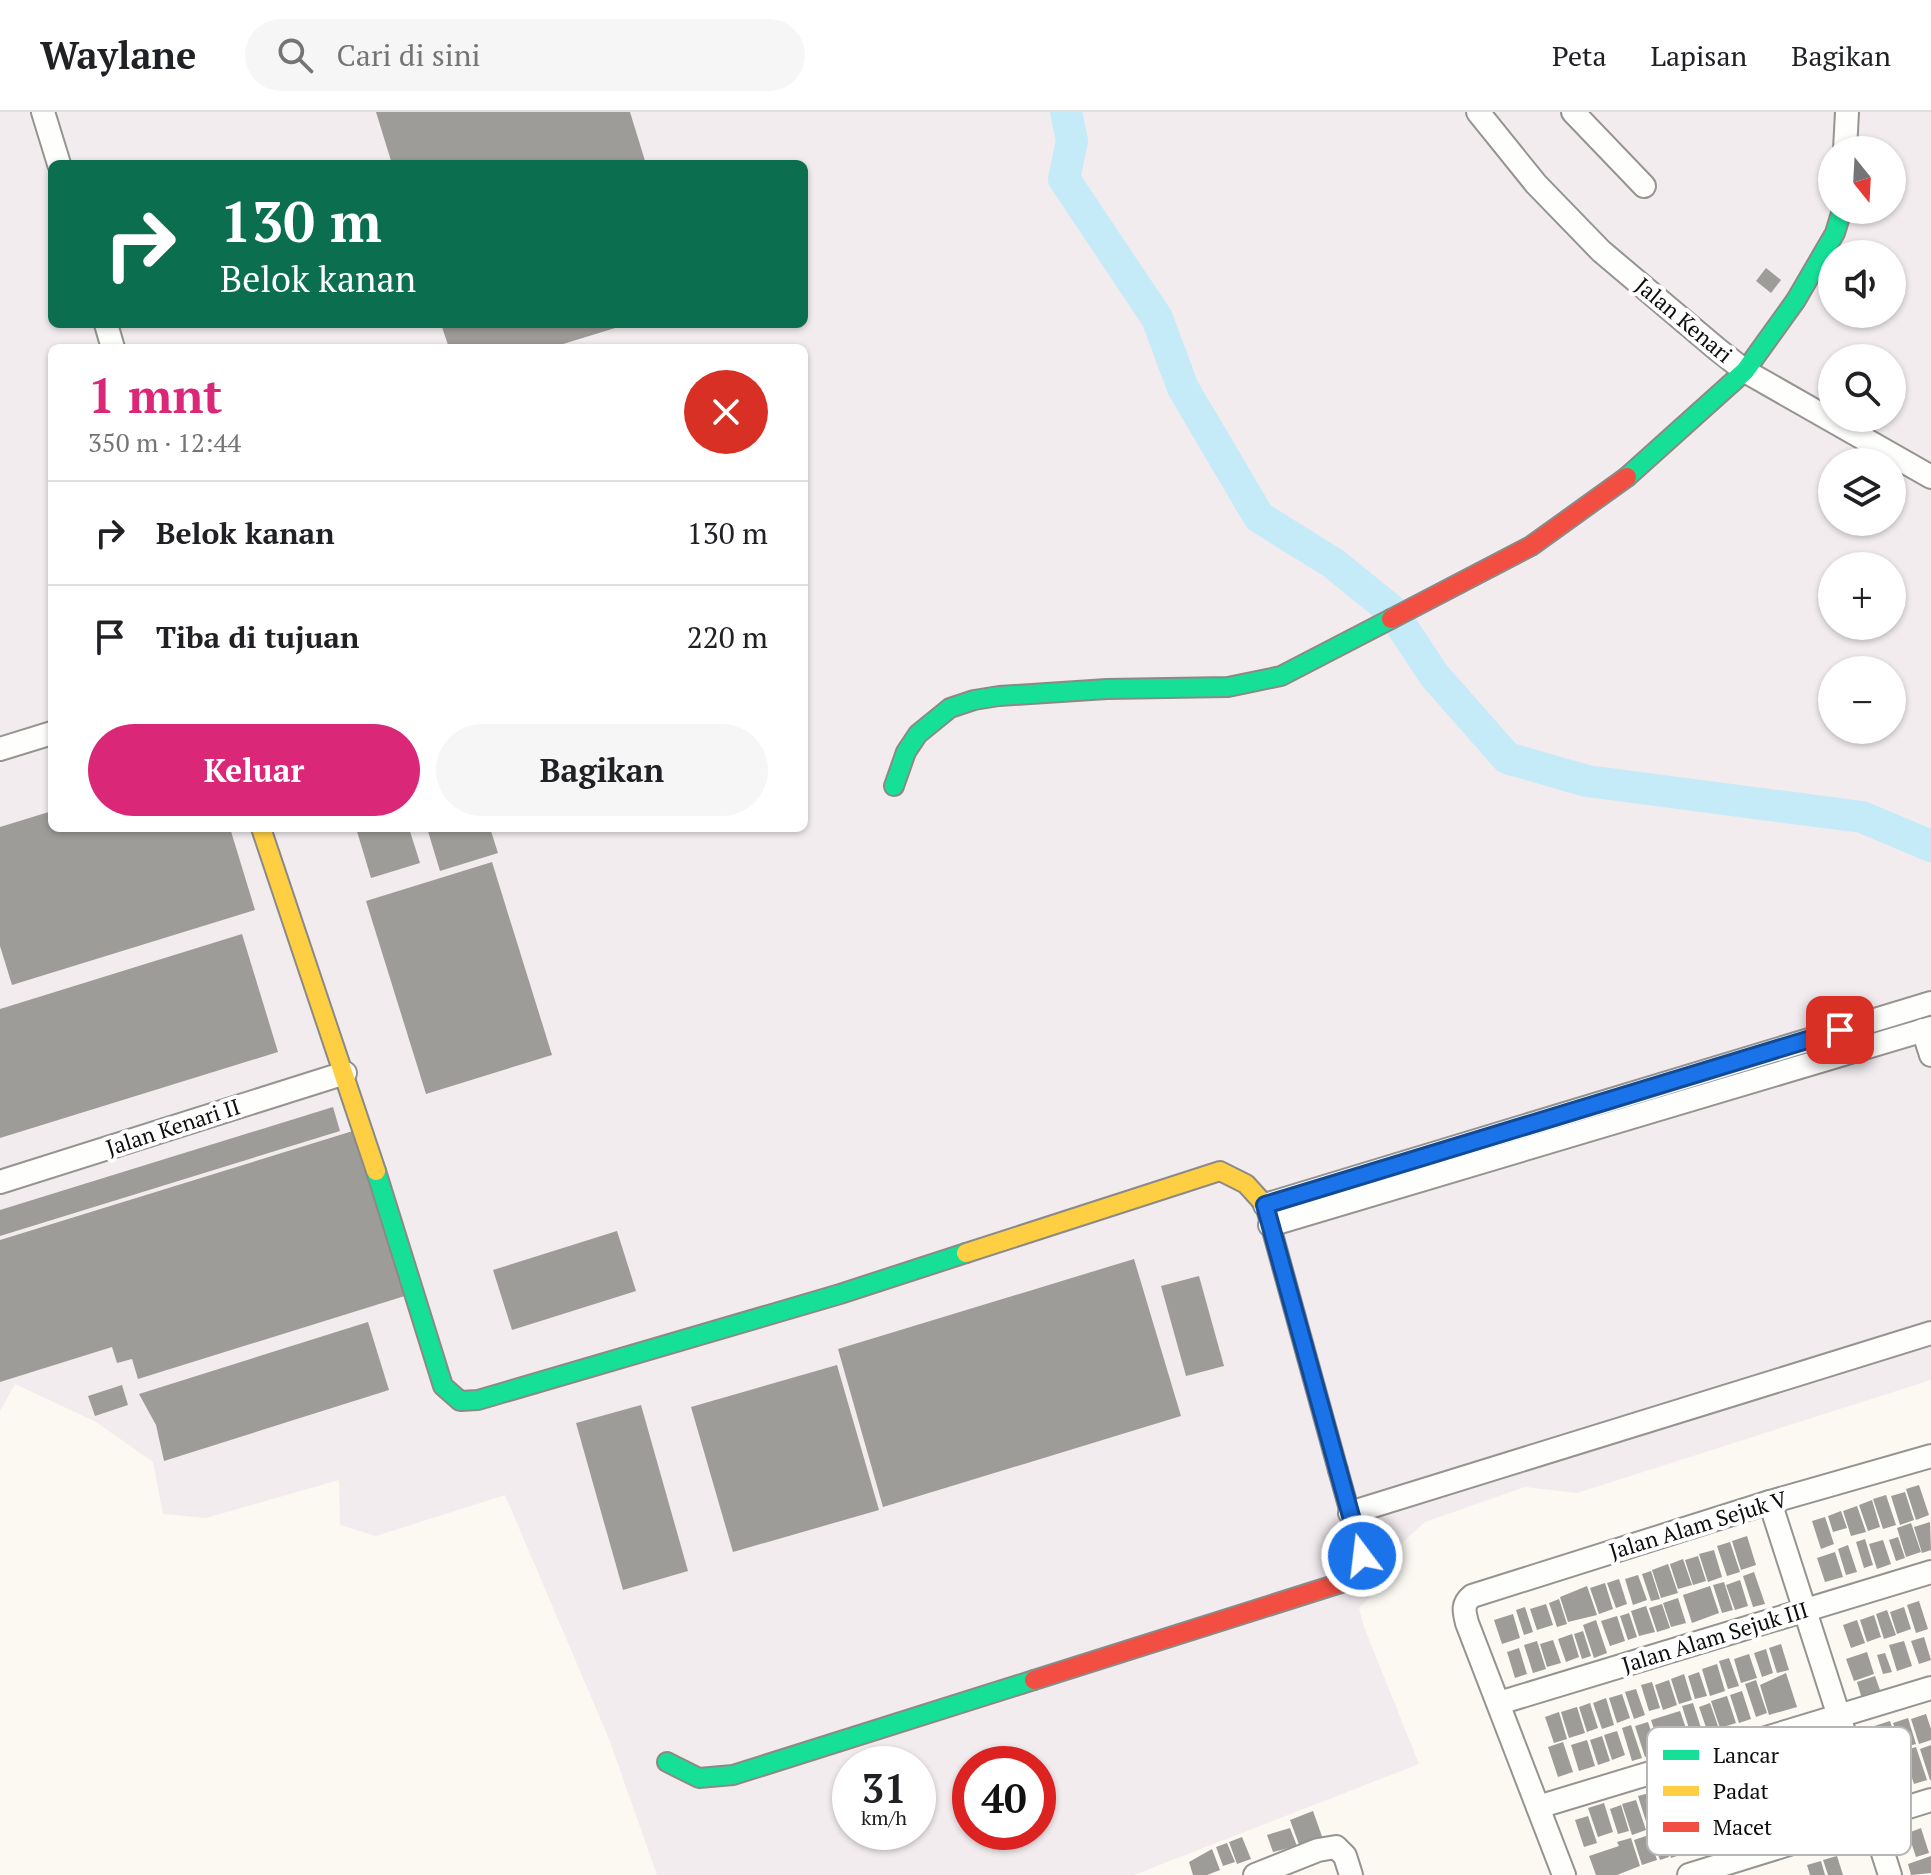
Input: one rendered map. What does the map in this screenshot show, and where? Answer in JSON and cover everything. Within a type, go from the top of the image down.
[{"type":"street","points":[[43,112],[58,160]]},
{"type":"street","name":"Jalan Kenari","points":[[1478,112],[1536,184],[1601,251],[1745,371],[1931,477]]},
{"type":"street","points":[[1573,112],[1644,186]]},
{"type":"street","points":[[1846,136],[1847,112]]},
{"type":"street","points":[[894,786],[906,752],[918,734],[950,708],[974,700],[1063,690],[1228,687],[1281,676],[1531,546],[1631,474],[1745,371],[1809,279],[1838,224]]},
{"type":"street","points":[[0,749],[48,734]]},
{"type":"street","points":[[262,832],[345,1073],[443,1386],[460,1401],[478,1400],[840,1294],[1220,1171],[1244,1181],[1255,1190],[1267,1215],[1362,1556],[1359,1573],[1344,1582],[733,1775],[699,1778],[667,1762]]},
{"type":"street","points":[[1267,1215],[1931,1003]]},
{"type":"street","points":[[1267,1215],[1927,1029],[1931,1055]]},
{"type":"street","name":"Jalan Kenari II","points":[[0,1182],[345,1073]]},
{"type":"street","points":[[1350,1513],[1931,1333]]},
{"type":"street","name":"Jalan Alam Sejuk V","points":[[1499,1703],[1467,1623],[1464,1609],[1466,1601],[1472,1596],[1770,1502],[1931,1456]]},
{"type":"street","points":[[1770,1502],[1843,1727]]},
{"type":"street","name":"Jalan Alam Sejuk III","points":[[1499,1703],[1931,1572]]},
{"type":"street","points":[[1803,1727],[1931,1688]]},
{"type":"street","points":[[1499,1703],[1564,1875]]},
{"type":"street","points":[[1538,1807],[1647,1774]]},
{"type":"street","points":[[1911,1806],[1931,1800]]},
{"type":"street","points":[[1255,1875],[1318,1850],[1336,1847],[1345,1856],[1351,1875]]},
{"type":"street","points":[[1689,1875],[1752,1855]]},
{"type":"street","points":[[1883,1855],[1890,1875]]},
{"type":"shaded area","points":[[0,112],[1931,112],[1931,1380],[1577,1493],[1525,1487],[1425,1522],[1396,1548],[1392,1575],[1359,1608],[1419,1764],[1134,1875],[657,1875],[609,1739],[505,1495],[376,1536],[340,1525],[339,1480],[206,1518],[163,1514],[153,1462],[96,1422],[15,1384],[0,1411]]},
{"type":"building","points":[[376,112],[630,112],[645,160],[391,160]]},
{"type":"building","points":[[1766,268],[1781,280],[1771,293],[1756,281]]},
{"type":"building","points":[[442,328],[615,328],[563,344],[448,344]]},
{"type":"building","points":[[48,812],[48,832],[231,832],[255,910],[12,985],[0,946],[0,827]]},
{"type":"building","points":[[357,832],[410,832],[420,863],[371,878]]},
{"type":"building","points":[[428,832],[491,832],[498,853],[440,871]]},
{"type":"building","points":[[492,862],[552,1055],[426,1094],[366,901]]},
{"type":"building","points":[[242,934],[278,1052],[0,1138],[0,1009]]},
{"type":"building","points":[[333,1107],[340,1131],[0,1236],[0,1210]]},
{"type":"building","points":[[356,1130],[408,1295],[138,1379],[132,1359],[117,1363],[112,1347],[0,1382],[0,1240]]},
{"type":"building","points":[[617,1231],[636,1291],[512,1330],[493,1270]]},
{"type":"building","points":[[1134,1259],[1181,1416],[883,1507],[838,1349]]},
{"type":"building","points":[[1199,1276],[1224,1366],[1186,1376],[1161,1286]]},
{"type":"building","points":[[368,1322],[389,1390],[164,1461],[156,1425],[139,1394]]},
{"type":"building","points":[[837,1365],[879,1510],[733,1552],[691,1407]]},
{"type":"building","points":[[122,1385],[128,1405],[95,1416],[88,1396]]},
{"type":"building","points":[[641,1405],[688,1571],[623,1590],[576,1423]]},
{"type":"building","points":[[1919,1485],[1929,1515],[1916,1520],[1906,1489]]},
{"type":"building","points":[[1905,1492],[1914,1520],[1900,1525],[1891,1496]]},
{"type":"building","points":[[1886,1495],[1896,1525],[1883,1529],[1873,1499]]},
{"type":"building","points":[[1872,1500],[1880,1527],[1868,1531],[1859,1505]]},
{"type":"building","points":[[1857,1506],[1866,1532],[1851,1536],[1843,1511]]},
{"type":"building","points":[[1841,1511],[1847,1528],[1833,1532],[1828,1516]]},
{"type":"building","points":[[1825,1517],[1834,1544],[1821,1549],[1812,1521]]},
{"type":"building","points":[[1930,1522],[1931,1550],[1922,1553],[1914,1527]]},
{"type":"building","points":[[1911,1523],[1921,1552],[1906,1557],[1897,1528]]},
{"type":"building","points":[[1747,1536],[1756,1565],[1741,1570],[1732,1541]]},
{"type":"building","points":[[1898,1537],[1905,1558],[1896,1561],[1889,1540]]},
{"type":"building","points":[[1865,1539],[1873,1565],[1864,1568],[1856,1542]]},
{"type":"building","points":[[1883,1540],[1891,1564],[1877,1569],[1869,1544]]},
{"type":"building","points":[[1730,1542],[1740,1572],[1727,1576],[1717,1546]]},
{"type":"building","points":[[1848,1545],[1857,1572],[1846,1575],[1838,1549]]},
{"type":"building","points":[[1714,1550],[1722,1577],[1708,1582],[1699,1554]]},
{"type":"building","points":[[1835,1552],[1843,1577],[1825,1582],[1817,1558]]},
{"type":"building","points":[[1698,1556],[1706,1581],[1693,1585],[1685,1560]]},
{"type":"building","points":[[1683,1559],[1692,1585],[1678,1589],[1670,1564]]},
{"type":"building","points":[[1668,1564],[1678,1593],[1661,1598],[1652,1570]]},
{"type":"building","points":[[1651,1571],[1660,1599],[1651,1601],[1642,1574]]},
{"type":"building","points":[[1754,1572],[1765,1604],[1753,1607],[1743,1576]]},
{"type":"building","points":[[1638,1575],[1647,1600],[1633,1605],[1625,1579]]},
{"type":"building","points":[[1619,1579],[1627,1604],[1616,1608],[1607,1583]]},
{"type":"building","points":[[1740,1580],[1748,1606],[1735,1610],[1726,1585]]},
{"type":"building","points":[[1724,1582],[1733,1610],[1722,1613],[1713,1585]]},
{"type":"building","points":[[1605,1583],[1613,1609],[1599,1614],[1590,1588]]},
{"type":"building","points":[[1587,1586],[1597,1615],[1568,1622],[1560,1597]]},
{"type":"building","points":[[1710,1586],[1719,1613],[1692,1623],[1683,1595]]},
{"type":"building","points":[[1678,1598],[1686,1623],[1671,1627],[1663,1603]]},
{"type":"building","points":[[1559,1599],[1567,1624],[1557,1627],[1549,1603]]},
{"type":"building","points":[[1919,1601],[1928,1629],[1916,1633],[1907,1605]]},
{"type":"building","points":[[1546,1604],[1553,1625],[1537,1630],[1530,1609]]},
{"type":"building","points":[[1662,1604],[1670,1628],[1657,1632],[1649,1608]]},
{"type":"building","points":[[1646,1606],[1655,1632],[1639,1636],[1631,1611]]},
{"type":"building","points":[[1525,1607],[1533,1632],[1524,1635],[1516,1610]]},
{"type":"building","points":[[1904,1607],[1911,1629],[1897,1634],[1890,1612]]},
{"type":"building","points":[[1887,1610],[1896,1635],[1884,1639],[1876,1614]]},
{"type":"building","points":[[1629,1613],[1637,1637],[1628,1640],[1620,1616]]},
{"type":"building","points":[[1513,1614],[1520,1638],[1502,1644],[1494,1620]]},
{"type":"building","points":[[1874,1615],[1881,1637],[1867,1642],[1860,1620]]},
{"type":"building","points":[[1617,1616],[1625,1641],[1610,1646],[1601,1621]]},
{"type":"building","points":[[1596,1620],[1607,1653],[1594,1658],[1583,1625]]},
{"type":"building","points":[[1857,1620],[1865,1643],[1851,1648],[1843,1625]]},
{"type":"building","points":[[1583,1631],[1591,1656],[1582,1659],[1574,1634]]},
{"type":"building","points":[[1572,1634],[1579,1657],[1566,1662],[1558,1639]]},
{"type":"building","points":[[1924,1637],[1931,1660],[1919,1664],[1911,1641]]},
{"type":"building","points":[[1553,1640],[1561,1663],[1547,1667],[1540,1644]]},
{"type":"building","points":[[1537,1641],[1546,1669],[1533,1673],[1524,1645]]},
{"type":"building","points":[[1904,1641],[1912,1666],[1897,1671],[1889,1645]]},
{"type":"building","points":[[1781,1644],[1789,1670],[1777,1673],[1769,1648]]},
{"type":"building","points":[[1519,1648],[1527,1674],[1515,1678],[1507,1652]]},
{"type":"building","points":[[1766,1649],[1773,1673],[1762,1677],[1754,1653]]},
{"type":"building","points":[[1867,1652],[1874,1674],[1854,1681],[1846,1659]]},
{"type":"building","points":[[1885,1653],[1892,1672],[1883,1674],[1877,1655]]},
{"type":"building","points":[[1749,1654],[1757,1678],[1741,1683],[1734,1659]]},
{"type":"building","points":[[1729,1658],[1739,1686],[1728,1689],[1719,1661]]},
{"type":"building","points":[[1717,1664],[1725,1691],[1710,1696],[1702,1669]]},
{"type":"building","points":[[1699,1672],[1707,1696],[1695,1699],[1688,1676]]},
{"type":"building","points":[[1786,1673],[1797,1707],[1769,1715],[1760,1685]]},
{"type":"building","points":[[1684,1674],[1692,1700],[1679,1704],[1671,1679]]},
{"type":"building","points":[[1875,1676],[1881,1693],[1862,1699],[1857,1682]]},
{"type":"building","points":[[1669,1680],[1677,1705],[1663,1710],[1655,1685]]},
{"type":"building","points":[[1756,1680],[1767,1713],[1756,1717],[1745,1684]]},
{"type":"building","points":[[1652,1682],[1660,1708],[1649,1711],[1641,1685]]},
{"type":"building","points":[[1636,1689],[1645,1715],[1634,1719],[1625,1692]]},
{"type":"building","points":[[1742,1691],[1751,1719],[1739,1723],[1730,1695]]},
{"type":"building","points":[[1622,1694],[1630,1718],[1617,1723],[1609,1698]]},
{"type":"building","points":[[1727,1696],[1736,1723],[1720,1727],[1711,1701]]},
{"type":"building","points":[[1606,1698],[1614,1725],[1602,1729],[1593,1703]]},
{"type":"building","points":[[1590,1703],[1598,1728],[1587,1732],[1579,1707]]},
{"type":"building","points":[[1693,1703],[1701,1727],[1689,1727],[1682,1706]]},
{"type":"building","points":[[1710,1703],[1718,1727],[1706,1727],[1699,1707]]},
{"type":"building","points":[[1577,1707],[1585,1733],[1569,1738],[1561,1712]]},
{"type":"building","points":[[1680,1711],[1686,1727],[1653,1727],[1651,1720]]},
{"type":"building","points":[[1559,1712],[1567,1739],[1554,1743],[1545,1717]]},
{"type":"building","points":[[1926,1714],[1931,1740],[1919,1744],[1911,1719]]},
{"type":"building","points":[[1908,1718],[1911,1727],[1894,1727],[1893,1723]]},
{"type":"building","points":[[1890,1721],[1892,1727],[1871,1727]]},
{"type":"building","points":[[1648,1722],[1650,1727],[1647,1727],[1645,1757],[1635,1726]]},
{"type":"building","points":[[1631,1725],[1642,1758],[1632,1761],[1622,1728]]},
{"type":"building","points":[[1911,1728],[1916,1744],[1911,1745]]},
{"type":"building","points":[[1617,1731],[1625,1755],[1612,1760],[1604,1735]]},
{"type":"building","points":[[1602,1736],[1610,1761],[1598,1765],[1590,1740]]},
{"type":"building","points":[[1587,1740],[1595,1766],[1579,1771],[1571,1745]]},
{"type":"building","points":[[1563,1742],[1573,1772],[1558,1777],[1548,1747]]},
{"type":"building","points":[[1931,1745],[1931,1780],[1930,1780],[1920,1749]]},
{"type":"building","points":[[1916,1747],[1927,1780],[1914,1784],[1911,1775],[1911,1749]]},
{"type":"building","points":[[1647,1794],[1647,1825],[1638,1796]]},
{"type":"building","points":[[1636,1800],[1646,1830],[1632,1835],[1622,1804]]},
{"type":"building","points":[[1604,1803],[1613,1832],[1598,1837],[1588,1808]]},
{"type":"building","points":[[1621,1805],[1629,1831],[1618,1834],[1610,1809]]},
{"type":"building","points":[[1313,1811],[1324,1842],[1301,1850],[1290,1820]]},
{"type":"building","points":[[1588,1816],[1597,1843],[1584,1847],[1575,1820]]},
{"type":"building","points":[[1290,1828],[1297,1846],[1273,1852],[1267,1835]]},
{"type":"building","points":[[1921,1828],[1929,1853],[1916,1857],[1911,1832]]},
{"type":"building","points":[[1647,1836],[1647,1855],[1655,1855],[1657,1860],[1642,1865],[1634,1840]]},
{"type":"building","points":[[1242,1837],[1251,1859],[1237,1864],[1229,1842]]},
{"type":"building","points":[[1631,1838],[1640,1866],[1617,1875],[1596,1875],[1589,1856],[1619,1846],[1617,1842]]},
{"type":"building","points":[[1227,1843],[1235,1862],[1223,1866],[1216,1847]]},
{"type":"building","points":[[1212,1849],[1220,1870],[1207,1875],[1193,1875],[1189,1862]]},
{"type":"building","points":[[1837,1856],[1843,1875],[1828,1875],[1823,1860]]},
{"type":"building","points":[[1931,1856],[1931,1873],[1911,1875],[1908,1864]]},
{"type":"building","points":[[1821,1861],[1825,1875],[1810,1875],[1807,1865]]},
{"type":"waterway","points":[[1066,112],[1072,141],[1064,179],[1157,318],[1183,388],[1259,517],[1333,563],[1391,610],[1434,675],[1507,758],[1587,781],[1862,817],[1931,846]]},
{"type":"traffic: fast","points":[[1627,477],[1745,371],[1796,300],[1838,224]]},
{"type":"traffic: fast","points":[[894,786],[906,752],[918,734],[950,708],[999,696],[1107,689],[1228,687],[1281,676],[1391,619]]},
{"type":"traffic: fast","points":[[376,1171],[443,1386],[460,1401],[478,1400],[840,1294],[966,1253]]},
{"type":"traffic: fast","points":[[667,1762],[699,1778],[733,1775],[1034,1680]]},
{"type":"traffic: slow","points":[[262,832],[376,1171]]},
{"type":"traffic: slow","points":[[966,1253],[1220,1171],[1246,1184],[1265,1205],[1338,1470]]},
{"type":"traffic: jam","points":[[1391,619],[1531,546],[1627,477]]},
{"type":"traffic: jam","points":[[1034,1680],[1344,1582],[1359,1573],[1362,1556],[1338,1470]]},
{"type":"route","points":[[1362,1556],[1265,1205],[1840,1030]]}]
